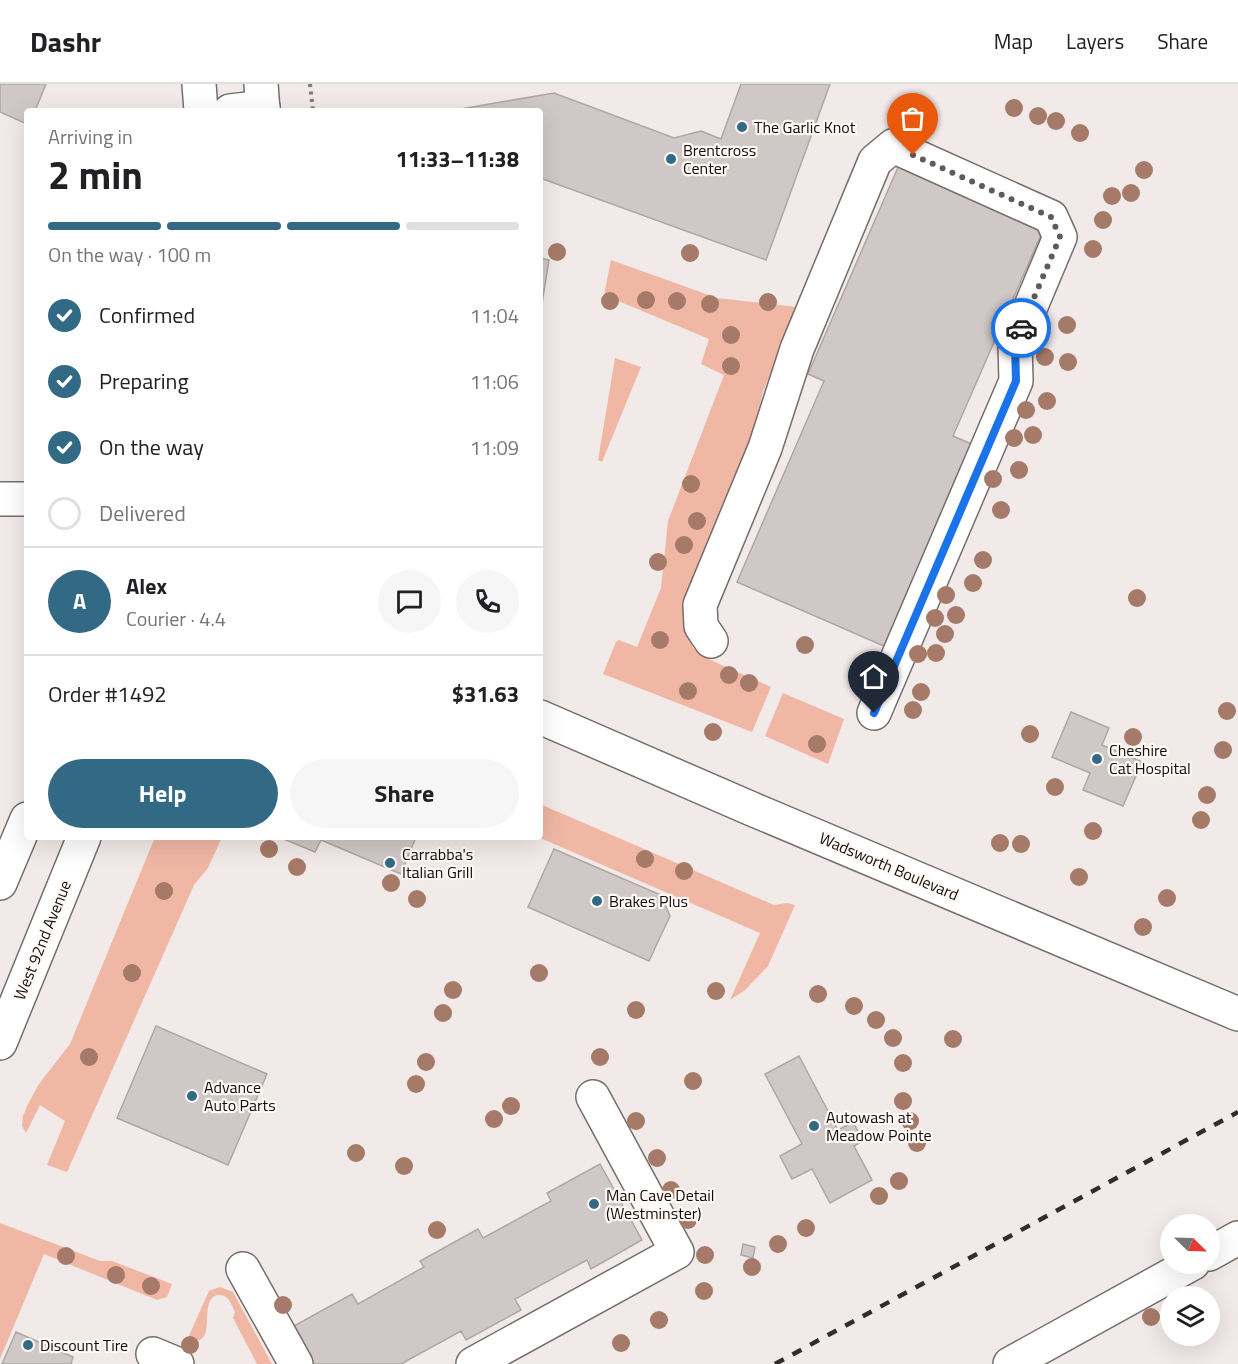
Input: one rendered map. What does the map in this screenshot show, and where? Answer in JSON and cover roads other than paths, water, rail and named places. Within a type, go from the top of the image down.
[{"type":"street","points":[[199,84],[201,108]]},
{"type":"street","points":[[240,108],[263,101]]},
{"type":"street","points":[[711,641],[701,626],[700,605],[765,448],[797,349],[875,161],[893,146],[1051,217],[1060,237],[1015,344],[1016,381],[874,713]]},
{"type":"street","points":[[0,499],[24,500]]},
{"type":"street","name":"Wadsworth Boulevard","points":[[543,718],[1238,1014]]},
{"type":"street","points":[[0,883],[24,826]]},
{"type":"street","name":"West 92nd Avenue","points":[[0,1043],[83,840]]},
{"type":"street","points":[[473,1364],[677,1252],[593,1097]]},
{"type":"street","points":[[1220,1248],[1238,1238]]},
{"type":"street","points":[[243,1269],[296,1364]]},
{"type":"street","points":[[1010,1364],[1173,1274]]},
{"type":"railway","points":[[775,1364],[1238,1112]]},
{"type":"place","name":"The Garlic Knot","points":[[742,127]]},
{"type":"place","name":"Brentcross Center","points":[[671,159]]},
{"type":"place","name":"Cheshire Cat Hospital","points":[[1097,759]]},
{"type":"place","name":"Carrabba's Italian Grill","points":[[390,863]]},
{"type":"place","name":"Brakes Plus","points":[[597,901]]},
{"type":"place","name":"Advance Auto Parts","points":[[192,1096]]},
{"type":"place","name":"Autowash at Meadow Pointe","points":[[814,1126]]},
{"type":"place","name":"Man Cave Detail (Westminster)","points":[[594,1204]]},
{"type":"place","name":"Discount Tire","points":[[28,1345]]}]
